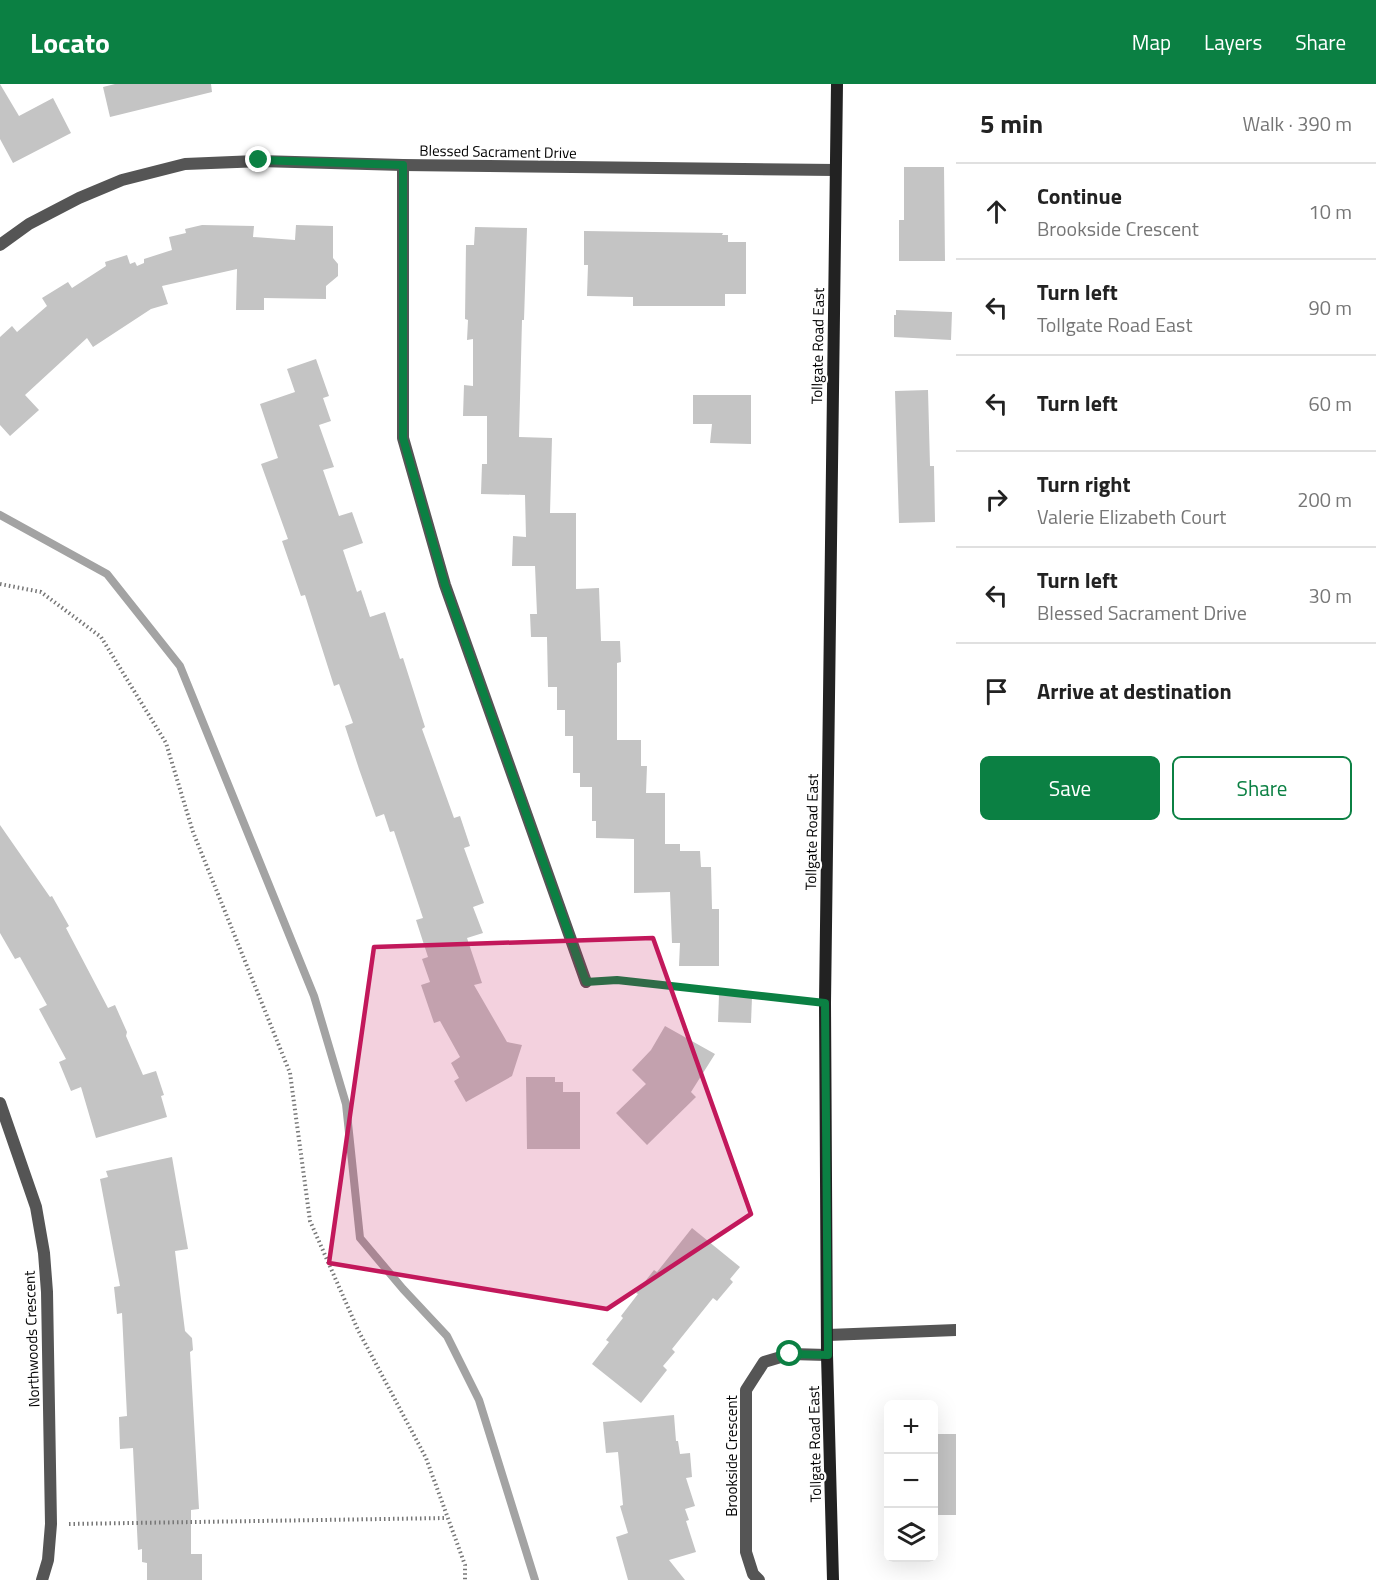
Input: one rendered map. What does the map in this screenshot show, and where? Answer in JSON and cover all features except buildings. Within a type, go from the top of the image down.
[{"type":"street","name":"Tollgate Road East","points":[[833,1580],[828,1355],[825,1003],[837,84]]},
{"type":"street","name":"Blessed Sacrament Drive","points":[[0,245],[29,224],[79,198],[122,180],[185,164],[259,160],[739,171],[835,170]]},
{"type":"street","points":[[403,165],[403,438],[445,585],[586,982]]},
{"type":"street","name":"Northwoods Crescent","points":[[0,1102],[36,1207],[48,1292],[51,1524],[48,1560],[42,1580]]},
{"type":"street","points":[[828,1335],[956,1330]]},
{"type":"street","name":"Brookside Crescent","points":[[759,1580],[753,1574],[746,1552],[746,1390],[764,1362],[790,1354],[828,1355]]},
{"type":"path","points":[[0,584],[41,591],[101,637],[166,743],[193,832],[290,1073],[310,1221],[358,1330],[426,1458],[465,1565],[465,1580]]},
{"type":"path","points":[[586,982],[617,980],[825,1003]]},
{"type":"path","points":[[51,1524],[447,1518]]},
{"type":"highlighted area","points":[[653,938],[751,1214],[607,1309],[329,1263],[374,947]]},
{"type":"waterway","points":[[0,515],[107,574],[180,666],[314,996],[346,1104],[360,1238],[447,1336],[479,1400],[535,1580]]},
{"type":"route","points":[[259,160],[403,165],[403,438],[445,585],[586,982],[617,980],[825,1003],[828,1355],[790,1354]]}]
